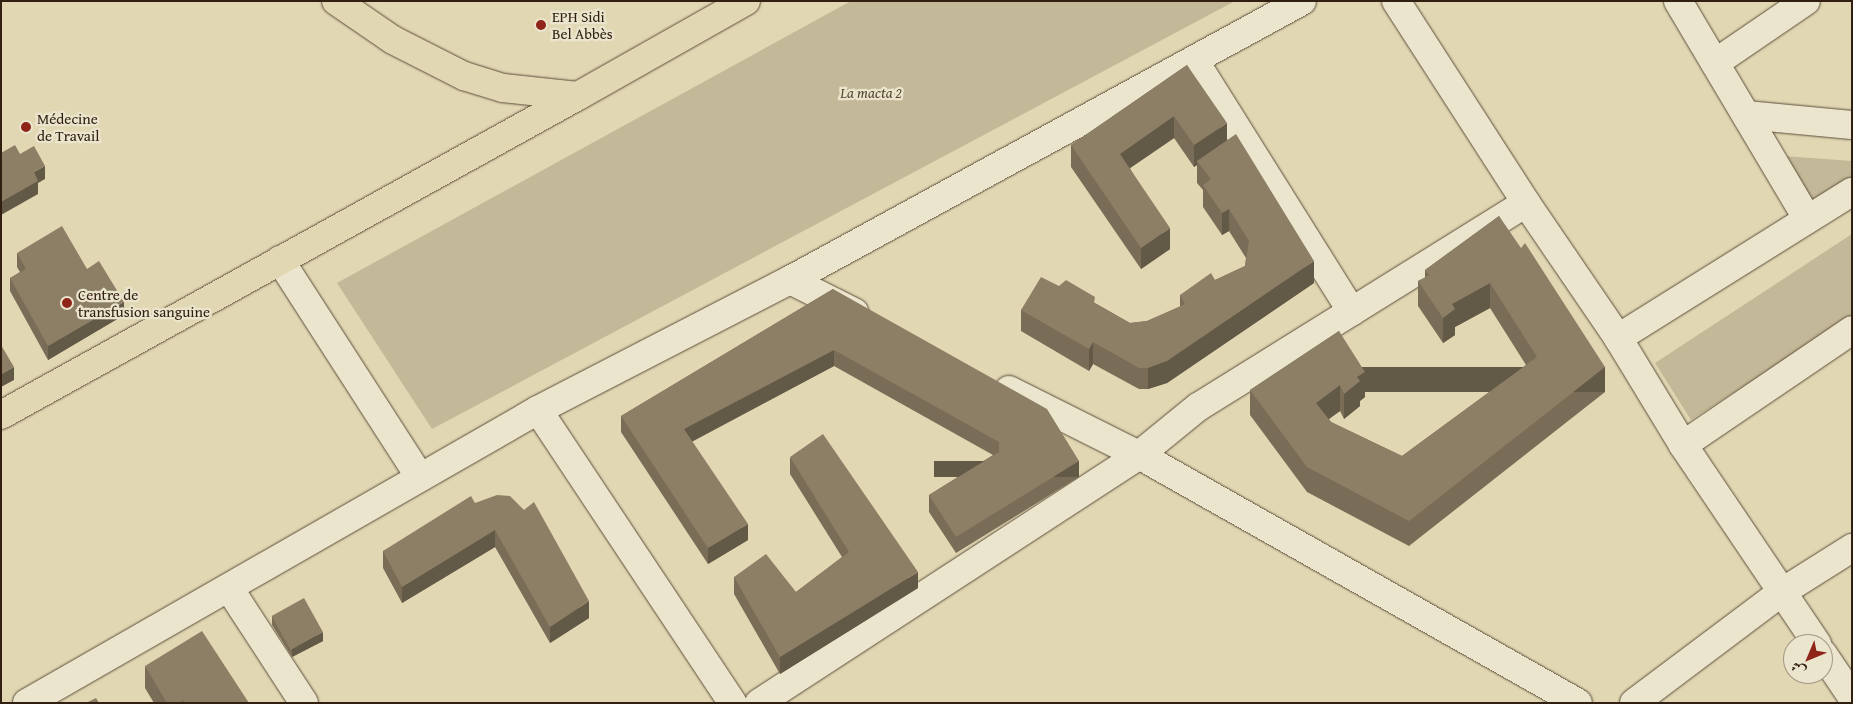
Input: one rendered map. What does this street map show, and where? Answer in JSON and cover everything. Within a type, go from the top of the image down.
[{"type":"main road","points":[[336,1],[393,40],[464,76],[503,88],[578,96]]},
{"type":"main road","points":[[1,415],[746,1]]},
{"type":"street","points":[[27,703],[229,588],[419,476],[538,410],[790,280],[1302,1]]},
{"type":"street","points":[[1396,1],[1526,204],[1618,338],[1682,445],[1809,634]]},
{"type":"street","points":[[1678,1],[1807,218]]},
{"type":"street","points":[[1715,62],[1806,1]]},
{"type":"street","points":[[1194,60],[1352,312]]},
{"type":"street","points":[[1746,115],[1852,125]]},
{"type":"street","points":[[1618,338],[1807,218],[1852,192]]},
{"type":"street","points":[[759,703],[1139,455],[1198,407],[1526,204]]},
{"type":"street","points":[[280,260],[419,476]]},
{"type":"street","points":[[790,280],[877,324]]},
{"type":"street","points":[[1682,445],[1852,330]]},
{"type":"street","points":[[991,381],[1139,455],[1578,703]]},
{"type":"street","points":[[538,410],[733,703]]},
{"type":"street","points":[[1634,703],[1782,592],[1852,548]]},
{"type":"street","points":[[229,588],[304,703]]},
{"type":"street","points":[[1833,669],[1852,697]]},
{"type":"green space","name":"La macta 2","points":[[851,1],[1235,1],[432,429],[337,283]]},
{"type":"green space","points":[[1783,156],[1852,161],[1852,183],[1814,209]]},
{"type":"green space","points":[[1852,234],[1852,317],[1691,420],[1655,363]]},
{"type":"building","points":[[1187,65],[1227,123],[1194,145],[1174,116],[1120,154],[1170,228],[1141,248],[1071,145]]},
{"type":"building","points":[[1236,134],[1314,261],[1167,361],[1148,368],[1139,368],[1093,342],[1089,349],[1021,310],[1041,277],[1059,286],[1066,280],[1095,297],[1094,303],[1130,323],[1147,321],[1185,304],[1180,295],[1211,273],[1215,280],[1245,266],[1249,241],[1229,209],[1222,213],[1203,185],[1211,179],[1197,161]]},
{"type":"building","points":[[15,145],[20,154],[34,146],[45,166],[34,172],[38,181],[1,202],[1,153]]},
{"type":"building","points":[[1499,216],[1521,248],[1525,243],[1605,367],[1409,521],[1307,467],[1250,390],[1339,331],[1365,372],[1357,377],[1360,381],[1344,394],[1340,385],[1316,403],[1331,422],[1402,456],[1537,357],[1490,283],[1452,304],[1455,309],[1443,318],[1418,281],[1429,275],[1425,270]]},
{"type":"building","name":"Centre de transfusion sanguine","points":[[62,226],[87,269],[99,261],[124,302],[48,346],[10,278],[26,269],[17,253]]},
{"type":"building","points":[[833,289],[1047,409],[1079,461],[956,537],[929,495],[999,452],[999,442],[834,350],[684,429],[748,524],[708,548],[621,416]]},
{"type":"building","points":[[1,345],[14,367],[1,374]]},
{"type":"building","points":[[823,434],[918,572],[780,657],[734,577],[766,554],[796,592],[849,552],[790,457]]},
{"type":"building","points":[[497,495],[510,496],[524,510],[534,502],[589,601],[550,627],[495,530],[402,587],[383,551],[471,496],[475,503]]},
{"type":"building","points":[[304,598],[323,632],[291,650],[272,616]]},
{"type":"building","points":[[202,631],[249,703],[185,703],[183,700],[180,703],[167,703],[145,666]]},
{"type":"building","points":[[96,698],[99,703],[86,703]]},
{"type":"place","name":"EPH Sidi Bel Abbès","points":[[541,25]]},
{"type":"place","name":"Médecine de Travail","points":[[26,127]]},
{"type":"place","name":"Centre de transfusion sanguine","points":[[67,303]]}]
